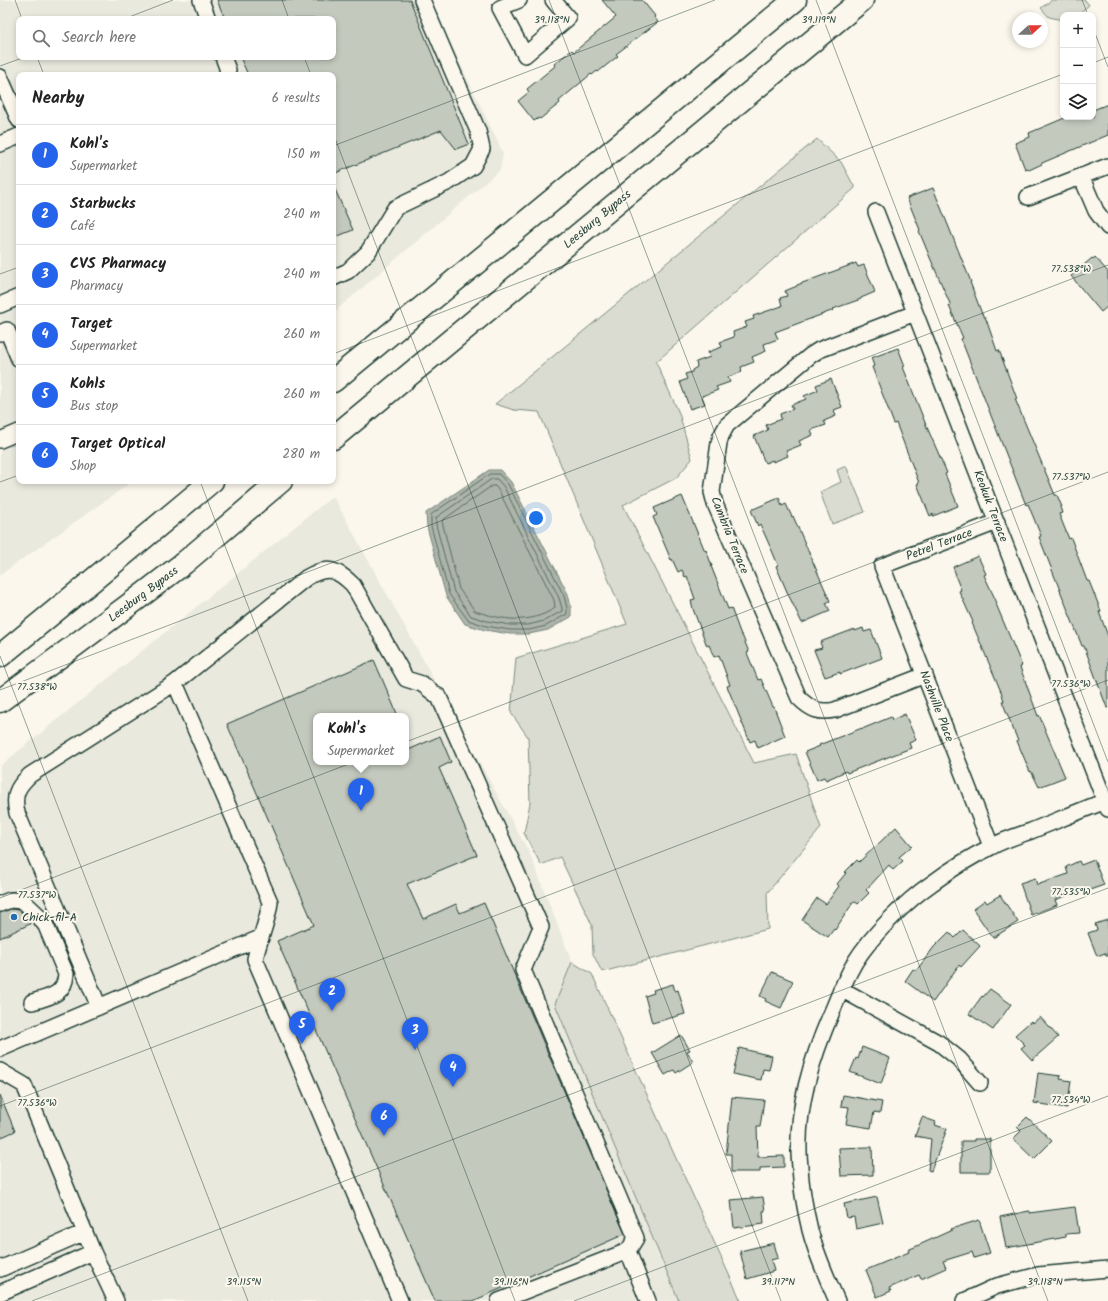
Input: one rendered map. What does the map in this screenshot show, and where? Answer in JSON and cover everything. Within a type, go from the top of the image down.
[{"type":"highway","points":[[336,379],[794,0]]},
{"type":"highway","name":"Leesburg Bypass","points":[[336,436],[862,0]]},
{"type":"highway","points":[[0,656],[208,484]]},
{"type":"highway","name":"Leesburg Bypass","points":[[0,701],[184,563],[277,484]]},
{"type":"street","points":[[201,0],[207,16]]},
{"type":"street","points":[[336,277],[348,271],[368,252],[395,208],[449,182],[474,166],[482,149],[478,131],[422,0]]},
{"type":"street","points":[[519,0],[499,4],[525,54],[568,18],[553,0]]},
{"type":"street","points":[[224,60],[228,70],[227,72]]},
{"type":"street","points":[[0,77],[16,113]]},
{"type":"street","points":[[0,144],[16,137]]},
{"type":"street","points":[[1028,197],[1108,166]]},
{"type":"street","points":[[1081,176],[1096,211],[1108,227]]},
{"type":"street","name":"Keokuk Terrace","points":[[876,212],[1107,804]]},
{"type":"street","points":[[0,305],[16,298]]},
{"type":"street","name":"Cambria Terrace","points":[[915,313],[819,350],[727,425],[720,436],[712,492],[715,504],[799,698],[806,705],[815,710],[825,712],[835,710],[924,675]]},
{"type":"street","points":[[0,333],[7,330],[16,352]]},
{"type":"street","points":[[0,440],[16,433]]},
{"type":"street","name":"Petrel Terrace","points":[[882,566],[997,522]]},
{"type":"street","name":"Nashville Place","points":[[882,566],[991,846]]},
{"type":"street","points":[[99,1007],[17,813],[15,802],[20,785],[30,775],[175,683],[306,578],[316,572],[331,570],[343,575],[353,585],[406,679],[422,684],[439,697],[541,927],[523,970],[636,1238],[628,1251],[498,1301]]},
{"type":"street","points":[[175,683],[270,902],[269,914],[260,938],[255,959],[400,1301]]},
{"type":"street","points":[[837,1301],[822,1265],[810,1230],[799,1166],[799,1133],[803,1098],[811,1065],[821,1035],[841,989],[856,961],[878,932],[902,908],[930,885],[961,864],[991,846],[1107,804]]},
{"type":"street","points":[[0,904],[10,900],[23,901],[37,914],[46,926],[66,974],[66,982],[60,991],[32,1002]]},
{"type":"street","points":[[0,1049],[260,938]]},
{"type":"street","points":[[841,989],[939,1043],[959,1060],[980,1083]]},
{"type":"street","points":[[0,1070],[24,1085],[93,1252],[116,1301]]},
{"type":"street","points":[[0,1268],[85,1232]]},
{"type":"street","points":[[628,1251],[648,1301]]},
{"type":"street","points":[[0,1293],[93,1252]]},
{"type":"street","points":[[964,1301],[997,1286],[1038,1275],[1108,1269]]},
{"type":"shaded area","points":[[0,0],[430,0],[503,153],[500,170],[336,310],[336,72],[16,72],[16,484],[129,484],[0,575]]},
{"type":"shaded area","points":[[1052,0],[1085,0],[1089,5],[1081,12],[1060,12],[1060,19],[1049,17],[1048,12],[1045,12],[1041,8]]},
{"type":"shaded area","points":[[817,139],[841,162],[855,188],[656,362],[679,413],[692,459],[676,478],[623,505],[754,763],[796,754],[821,828],[767,893],[768,929],[602,972],[593,954],[592,925],[560,857],[541,865],[524,833],[530,803],[528,737],[511,713],[516,658],[627,624],[539,412],[514,410],[495,404]]},
{"type":"shaded area","points":[[846,466],[865,512],[832,524],[820,492],[841,482],[837,470]]},
{"type":"shaded area","points":[[333,496],[530,854],[572,962],[555,1004],[679,1301],[0,1301],[0,766]]},
{"type":"shaded area","points":[[572,962],[592,974],[741,1301],[679,1301],[555,1004]]},
{"type":"water","points":[[489,470],[500,470],[511,482],[568,594],[571,607],[571,617],[548,630],[529,634],[510,634],[485,630],[465,624],[446,596],[427,527],[426,513]]},
{"type":"building","points":[[217,0],[410,0],[469,144],[456,149],[441,130],[336,173],[336,72],[247,72],[241,60],[336,60],[336,16],[224,16]]},
{"type":"building","points":[[602,0],[642,0],[658,22],[616,54],[618,56],[598,72],[597,71],[592,75],[591,74],[559,101],[560,103],[540,119],[539,118],[534,121],[518,101],[529,92],[527,89],[555,66],[554,64],[572,50],[574,52],[616,17]]},
{"type":"building","points":[[1108,104],[1108,135],[1029,170],[1028,168],[1025,169],[1015,143],[1030,137],[1029,133],[1060,120],[1096,120],[1096,109]]},
{"type":"building","points":[[933,188],[971,282],[982,314],[986,319],[997,351],[999,350],[1017,399],[1015,399],[1055,495],[1057,495],[1062,507],[1060,507],[1062,513],[1059,514],[1069,539],[1071,538],[1087,581],[1089,581],[1101,611],[1099,612],[1108,636],[1108,708],[1039,537],[1041,536],[1028,504],[1026,505],[961,339],[963,338],[949,306],[951,306],[919,231],[920,230],[907,198]]},
{"type":"building","points":[[336,192],[353,230],[336,237]]},
{"type":"building","points":[[1095,257],[1108,272],[1108,306],[1101,312],[1071,276]]},
{"type":"building","points":[[856,263],[858,267],[864,265],[875,292],[861,299],[833,309],[834,310],[775,332],[778,339],[764,344],[766,351],[752,357],[754,362],[741,367],[742,372],[728,377],[730,382],[716,387],[718,390],[702,396],[705,404],[690,409],[680,382],[687,379],[685,374],[692,372],[692,370],[697,367],[696,362],[710,357],[708,352],[722,347],[720,342],[734,337],[733,332],[747,327],[745,322],[754,319],[753,316],[782,306],[780,298],[787,296],[785,291]]},
{"type":"building","points":[[898,348],[905,366],[903,367],[947,473],[945,474],[958,506],[933,516],[933,514],[930,516],[917,484],[919,483],[896,423],[894,424],[872,367],[874,366],[871,358]]},
{"type":"building","points":[[831,379],[842,407],[834,410],[836,416],[824,421],[826,425],[811,430],[813,435],[799,441],[801,445],[786,451],[788,456],[773,462],[773,460],[765,463],[754,436],[768,430],[766,425],[781,419],[780,414],[793,409],[791,405],[806,399],[804,396],[818,390],[816,385]]},
{"type":"building","points":[[682,496],[705,551],[706,550],[728,609],[731,608],[749,652],[747,653],[758,680],[761,679],[785,736],[758,748],[755,740],[750,742],[727,686],[730,685],[719,655],[714,657],[709,645],[707,646],[693,609],[691,600],[695,599],[687,576],[685,577],[682,570],[678,572],[672,559],[671,560],[653,517],[657,515],[654,508]]},
{"type":"building","points":[[779,498],[782,506],[786,504],[792,517],[793,516],[830,601],[826,603],[830,611],[802,623],[776,566],[778,565],[760,524],[758,526],[751,510]]},
{"type":"building","points":[[978,556],[986,574],[984,575],[997,603],[996,604],[1022,666],[1020,667],[1038,716],[1039,715],[1065,777],[1039,787],[1031,771],[1030,772],[1017,741],[1002,701],[1004,701],[1002,694],[959,591],[961,590],[953,567]]},
{"type":"building","points":[[863,628],[864,632],[871,630],[882,658],[840,674],[840,672],[825,677],[814,650],[822,648],[820,642],[855,629],[855,631]]},
{"type":"building","points":[[374,660],[397,713],[313,713],[313,765],[409,765],[409,750],[440,736],[451,762],[439,768],[477,855],[407,884],[423,919],[456,904],[460,913],[484,903],[625,1234],[473,1301],[435,1301],[277,941],[314,925],[227,724]]},
{"type":"building","points":[[905,714],[916,740],[909,743],[911,748],[847,773],[846,771],[826,780],[824,777],[817,780],[805,752],[862,728],[891,717],[892,720]]},
{"type":"building","points":[[896,827],[912,846],[899,857],[903,861],[893,870],[889,865],[866,890],[869,893],[858,904],[854,901],[835,930],[834,929],[828,937],[802,920],[817,898],[826,904],[839,886],[837,884],[846,873],[845,872],[857,860],[859,862]]},
{"type":"building","points":[[1094,860],[1104,885],[1087,891],[1086,888],[1055,900],[1057,905],[1031,915],[1020,883],[1035,878],[1037,885],[1068,874],[1066,867],[1079,861],[1081,865]]},
{"type":"building","points":[[1000,895],[1018,922],[993,938],[973,909],[985,900],[987,903]]},
{"type":"building","name":"Chick-fil-A","points":[[11,909],[19,910],[28,918],[30,924],[0,938],[0,913]]},
{"type":"building","points":[[1108,920],[1108,956],[1106,956],[1105,953],[1097,956],[1088,933],[1097,930],[1095,924]]},
{"type":"building","points":[[963,930],[980,946],[961,967],[959,965],[933,1002],[905,981],[913,969],[916,971],[934,947],[949,932],[955,938]]},
{"type":"building","points":[[772,972],[793,981],[781,1008],[765,1001],[766,999],[760,996]]},
{"type":"building","points":[[673,984],[675,991],[678,990],[685,1014],[652,1023],[645,996],[654,993],[653,990]]},
{"type":"building","points":[[990,989],[1011,1004],[993,1030],[969,1014],[982,996],[983,997]]},
{"type":"building","points":[[1040,1017],[1058,1037],[1032,1060],[1021,1048],[1025,1045],[1015,1035],[1031,1021],[1033,1023]]},
{"type":"building","points":[[681,1035],[690,1050],[687,1051],[693,1062],[676,1073],[674,1070],[665,1075],[652,1053]]},
{"type":"building","points":[[862,1047],[890,1058],[881,1084],[850,1072],[856,1058],[858,1059]]},
{"type":"building","points":[[739,1048],[772,1056],[769,1070],[763,1069],[761,1080],[733,1074]]},
{"type":"building","points":[[1038,1073],[1061,1076],[1060,1079],[1071,1081],[1067,1108],[1034,1103]]},
{"type":"building","points":[[0,1095],[15,1131],[0,1138]]},
{"type":"building","points":[[843,1095],[882,1102],[880,1113],[874,1112],[871,1128],[846,1124],[849,1107],[841,1106]]},
{"type":"building","points":[[732,1097],[764,1100],[760,1127],[757,1127],[758,1157],[784,1156],[784,1167],[760,1168],[760,1172],[731,1172],[731,1154],[726,1154]]},
{"type":"building","points":[[922,1117],[936,1122],[935,1125],[947,1129],[931,1171],[928,1170],[931,1139],[915,1136]]},
{"type":"building","points":[[1027,1117],[1052,1141],[1034,1159],[1013,1139],[1021,1131],[1017,1127]]},
{"type":"building","points":[[974,1139],[990,1139],[990,1172],[961,1172],[961,1141],[974,1141]]},
{"type":"building","points":[[872,1147],[873,1175],[841,1176],[839,1148]]},
{"type":"building","points":[[763,1197],[765,1211],[763,1211],[764,1224],[734,1228],[731,1200]]},
{"type":"building","points":[[877,1197],[883,1223],[856,1229],[854,1217],[847,1218],[844,1204]]},
{"type":"building","points":[[1075,1207],[1079,1233],[1066,1234],[1066,1237],[1006,1248],[1000,1217],[1029,1211],[1029,1213]]},
{"type":"building","points":[[979,1220],[990,1253],[974,1258],[972,1252],[943,1261],[946,1268],[921,1279],[919,1275],[889,1288],[891,1291],[877,1297],[866,1270],[909,1252],[908,1250],[952,1230],[951,1229]]},
{"type":"building","points":[[774,1243],[778,1258],[771,1260],[774,1271],[747,1279],[740,1251]]},
{"type":"place","name":"Kohl's","points":[[361,811]]},
{"type":"place","name":"Chick-fil-A","points":[[14,917]]},
{"type":"place","name":"Starbucks","points":[[332,1011]]},
{"type":"place","name":"Kohls","points":[[302,1044]]},
{"type":"place","name":"CVS Pharmacy","points":[[415,1050]]},
{"type":"place","name":"Target","points":[[453,1087]]},
{"type":"place","name":"Target Optical","points":[[384,1136]]}]
